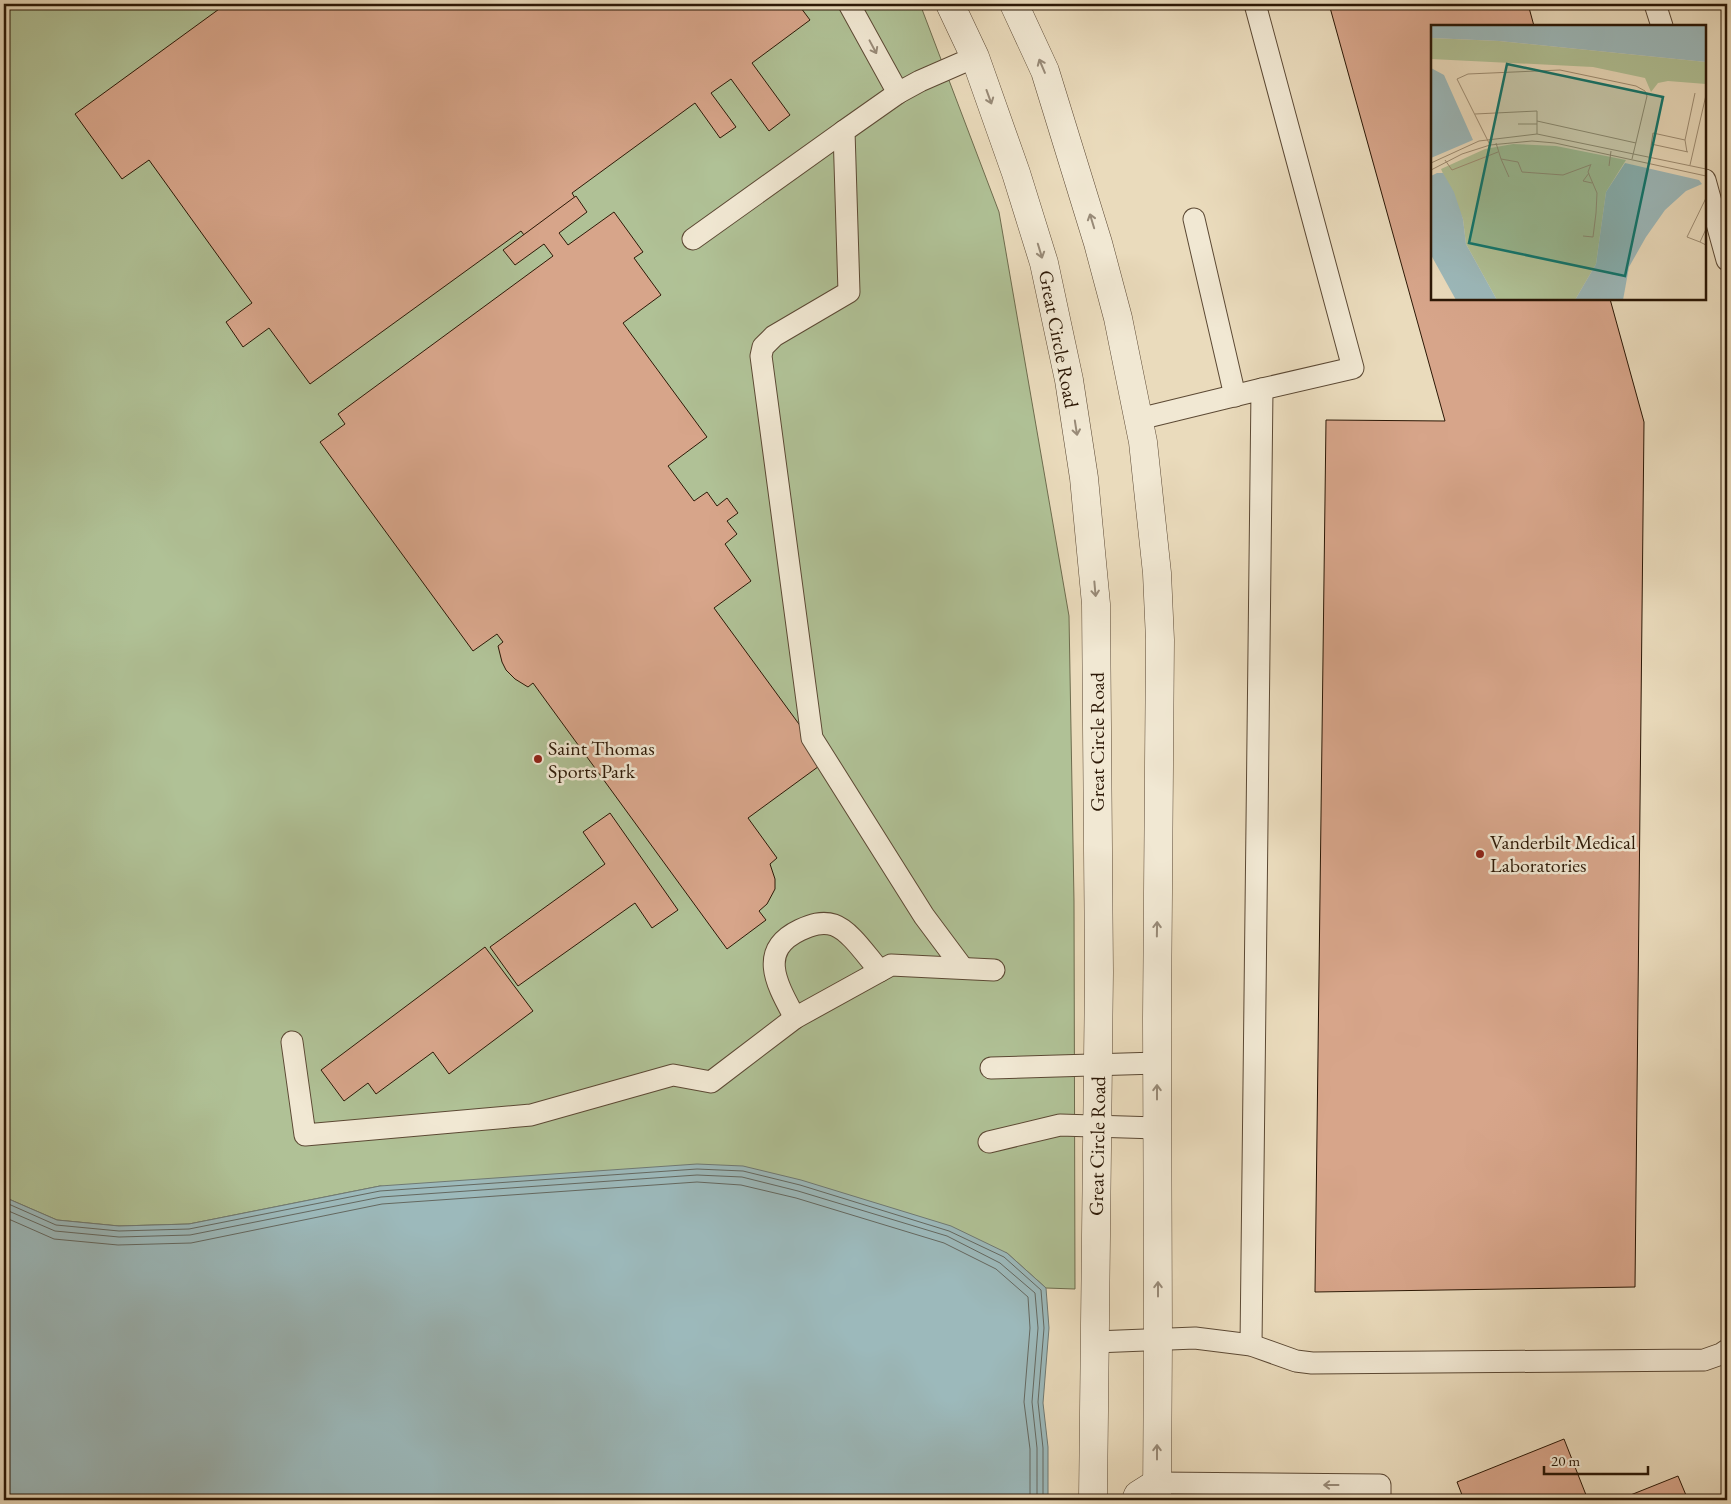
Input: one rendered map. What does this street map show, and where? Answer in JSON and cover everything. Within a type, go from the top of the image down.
[{"type":"street","name":"Great Circle Road","points":[[950,4],[975,57],[1016,173],[1044,263],[1069,380],[1084,478],[1096,604],[1099,972],[1093,1500]]},
{"type":"street","points":[[1014,4],[1045,71],[1093,225],[1118,318],[1143,442],[1157,574],[1160,640],[1157,1063],[1157,1492],[1138,1496],[1136,1500]]},
{"type":"lane","points":[[850,4],[898,93]]},
{"type":"lane","points":[[1139,419],[1352,368],[1254,4]]},
{"type":"lane","points":[[1655,4],[1662,25]]},
{"type":"lane","points":[[693,239],[898,93],[920,81],[975,57]]},
{"type":"lane","points":[[844,131],[848,204],[849,292],[774,336],[764,347],[761,356],[812,738],[924,916],[962,967]]},
{"type":"lane","points":[[1706,184],[1727,260]]},
{"type":"lane","points":[[1194,219],[1235,396]]},
{"type":"lane","points":[[1251,1345],[1262,389]]},
{"type":"lane","points":[[795,1018],[777,981],[774,964],[776,951],[794,933],[822,923],[833,925],[850,937],[880,971]]},
{"type":"lane","points":[[292,1042],[305,1135],[531,1116],[673,1075],[712,1082],[795,1018],[891,965],[994,970]]},
{"type":"lane","points":[[991,1068],[1157,1063]]},
{"type":"lane","points":[[989,1142],[1060,1125],[1157,1128]]},
{"type":"lane","points":[[1095,1342],[1195,1338],[1251,1345],[1296,1361],[1312,1363],[1704,1360],[1727,1350]]},
{"type":"lane","points":[[1157,1492],[1275,1493],[1380,1485],[1380,1500]]},
{"type":"green space","name":"Saint Thomas Sports Park","points":[[4,4],[920,4],[999,212],[1069,616],[1074,901],[1075,1289],[1046,1288],[1007,1253],[380,1186],[189,1224],[119,1226],[57,1220],[4,1197]]},
{"type":"water","points":[[697,1164],[743,1166],[801,1180],[951,1226],[1007,1253],[1046,1288],[1049,1328],[1043,1403],[1048,1447],[1048,1500],[4,1500],[4,1197],[57,1220],[119,1226],[189,1224],[380,1186]]},
{"type":"building","points":[[226,4],[798,4],[810,20],[752,63],[790,115],[769,131],[731,79],[711,93],[736,127],[720,138],[695,103],[572,193],[575,198],[524,235],[521,231],[310,384],[269,328],[243,347],[226,322],[252,303],[149,160],[122,179],[75,114]]},
{"type":"building","name":"Vanderbilt Medical Laboratories","points":[[1329,4],[1528,4],[1534,25],[1431,25],[1431,300],[1610,300],[1644,422],[1635,1287],[1315,1292],[1326,420],[1445,421]]},
{"type":"building","points":[[576,196],[587,212],[559,233],[568,245],[614,212],[643,252],[634,258],[661,295],[623,323],[707,437],[668,466],[694,501],[707,492],[717,506],[727,498],[738,513],[727,521],[737,534],[725,544],[751,581],[714,608],[826,761],[748,818],[777,858],[770,864],[775,879],[775,889],[767,904],[759,911],[766,920],[727,949],[533,683],[528,687],[515,679],[506,670],[498,646],[503,642],[497,634],[473,651],[320,442],[345,424],[338,414],[553,256],[544,244],[515,265],[503,250]]},
{"type":"building","points":[[610,813],[678,910],[652,928],[635,903],[518,986],[490,947],[605,864],[583,832]]},
{"type":"building","points":[[485,947],[533,1011],[449,1074],[433,1052],[376,1094],[368,1083],[344,1101],[321,1070]]},
{"type":"building","points":[[1564,1439],[1588,1500],[1464,1500],[1457,1482]]},
{"type":"building","points":[[1678,1476],[1688,1500],[1618,1500]]},
{"type":"place","name":"Saint Thomas Sports Park","points":[[538,759]]},
{"type":"place","name":"Vanderbilt Medical Laboratories","points":[[1480,854]]}]
